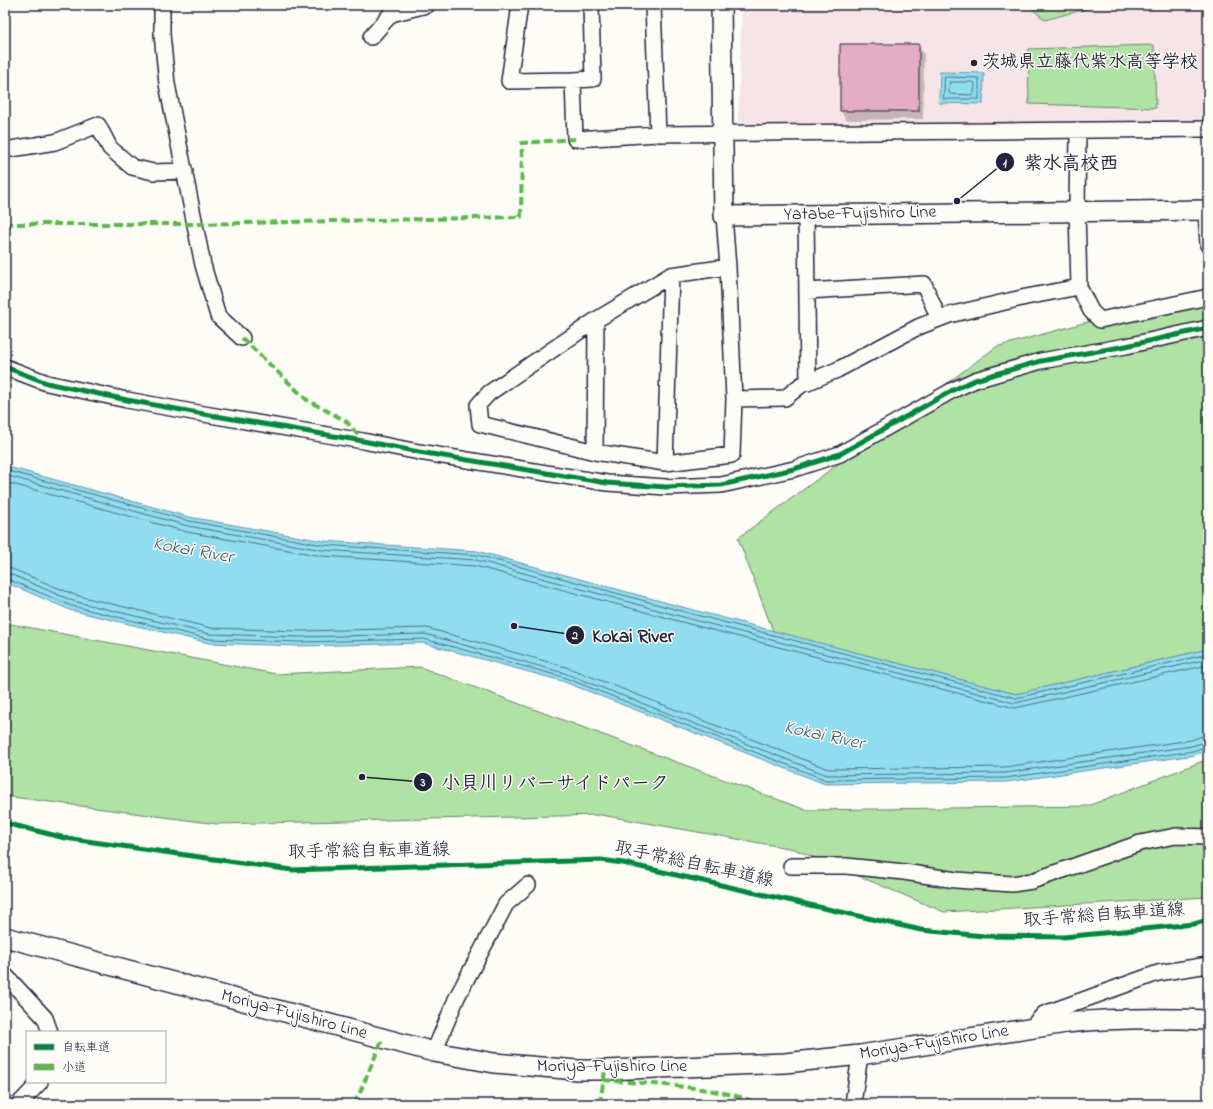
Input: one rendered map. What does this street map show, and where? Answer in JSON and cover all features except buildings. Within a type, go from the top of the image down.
[{"type":"main road","points":[[721,5],[724,216]]},
{"type":"main road","name":"Yatabe-Fujishiro Line","points":[[724,216],[1077,210],[1207,210]]},
{"type":"main road","name":"Moriya-Fujishiro Line","points":[[5,937],[434,1052],[494,1063],[536,1067],[605,1070],[785,1063],[860,1055],[1098,1020],[1138,1018],[1208,1020]]},
{"type":"street","points":[[162,5],[162,34],[167,84],[203,265],[218,316],[242,338]]},
{"type":"street","points":[[371,37],[392,10],[427,5]]},
{"type":"street","points":[[520,5],[510,80],[573,80],[593,78],[591,5]]},
{"type":"street","points":[[653,5],[658,134]]},
{"type":"street","points":[[573,80],[575,139],[658,134],[1208,129]]},
{"type":"street","points":[[5,150],[55,142],[98,125],[110,148],[132,167],[153,172],[185,171]]},
{"type":"street","points":[[1078,131],[1077,210],[1079,287],[1091,311],[1100,320],[1208,297]]},
{"type":"street","points":[[1207,210],[1208,245]]},
{"type":"street","points":[[806,215],[808,382]]},
{"type":"street","points":[[724,216],[728,267],[734,399],[732,454],[665,463],[594,452],[480,424],[478,405],[488,393],[596,320],[671,275],[728,267]]},
{"type":"street","points":[[665,463],[671,275]]},
{"type":"street","points":[[807,291],[924,284],[939,319]]},
{"type":"street","points":[[734,399],[785,398],[801,385],[837,370],[918,327],[949,315],[1026,297],[1079,287]]},
{"type":"street","points":[[594,452],[596,320]]},
{"type":"street","points":[[5,367],[47,383],[198,413],[606,483],[666,487],[721,485],[794,469],[840,454],[948,393],[975,380],[1041,361],[1126,346],[1208,328]]},
{"type":"street","points":[[791,866],[846,866],[904,872],[956,880],[1012,884],[1032,881],[1140,843],[1176,836],[1208,837]]},
{"type":"street","points":[[434,1052],[457,997],[506,904],[528,885]]},
{"type":"street","points":[[1030,1029],[1044,1014],[1158,973],[1208,965]]},
{"type":"street","points":[[5,975],[45,1018],[50,1031]]},
{"type":"street","points":[[853,1104],[860,1055]]},
{"type":"street","points":[[19,1104],[39,1083]]},
{"type":"shaded area","name":"茨城県立藤代紫水高等学校","points":[[742,5],[1208,5],[1208,121],[738,124]]},
{"type":"green space","points":[[1028,5],[1100,5],[1045,20]]},
{"type":"green space","points":[[1154,45],[1156,108],[1029,104],[1028,49]]},
{"type":"green space","points":[[1208,289],[1208,649],[1016,694],[773,631],[738,538],[996,347]]},
{"type":"green space","points":[[5,623],[276,674],[420,667],[806,810],[1088,806],[1208,759],[1208,897],[944,912],[794,849],[601,815],[217,824],[5,796]]},
{"type":"water","points":[[940,72],[984,73],[983,104],[939,103]]},
{"type":"water","points":[[5,466],[189,517],[323,541],[477,551],[697,611],[1016,694],[1208,649],[1208,749],[1195,755],[1006,782],[825,784],[562,681],[423,643],[300,646],[209,643],[70,610],[5,582]]},
{"type":"marked path","points":[[5,224],[195,224],[521,217],[522,143],[575,139]]},
{"type":"marked path","points":[[242,338],[307,400],[346,421],[363,441]]},
{"type":"marked path","points":[[355,1104],[383,1038]]},
{"type":"marked path","points":[[600,1104],[605,1070]]},
{"type":"marked path","points":[[603,1080],[703,1089],[761,1104]]},
{"type":"cycle path","points":[[5,367],[47,383],[198,413],[607,483],[666,487],[721,485],[794,469],[840,454],[953,390],[975,380],[1041,361],[1126,346],[1208,328]]},
{"type":"cycle path","name":"取手常総自転車道線","points":[[5,823],[65,838],[292,870],[601,860],[623,863],[921,930],[984,936],[1063,937],[1194,924],[1208,920]]},
{"type":"place","name":"茨城県立藤代紫水高等学校","points":[[974,63]]},
{"type":"place","name":"紫水高校西","points":[[957,201]]},
{"type":"place","name":"Kokai River","points":[[514,626]]},
{"type":"place","name":"小貝川リバーサイドパーク","points":[[362,777]]}]
